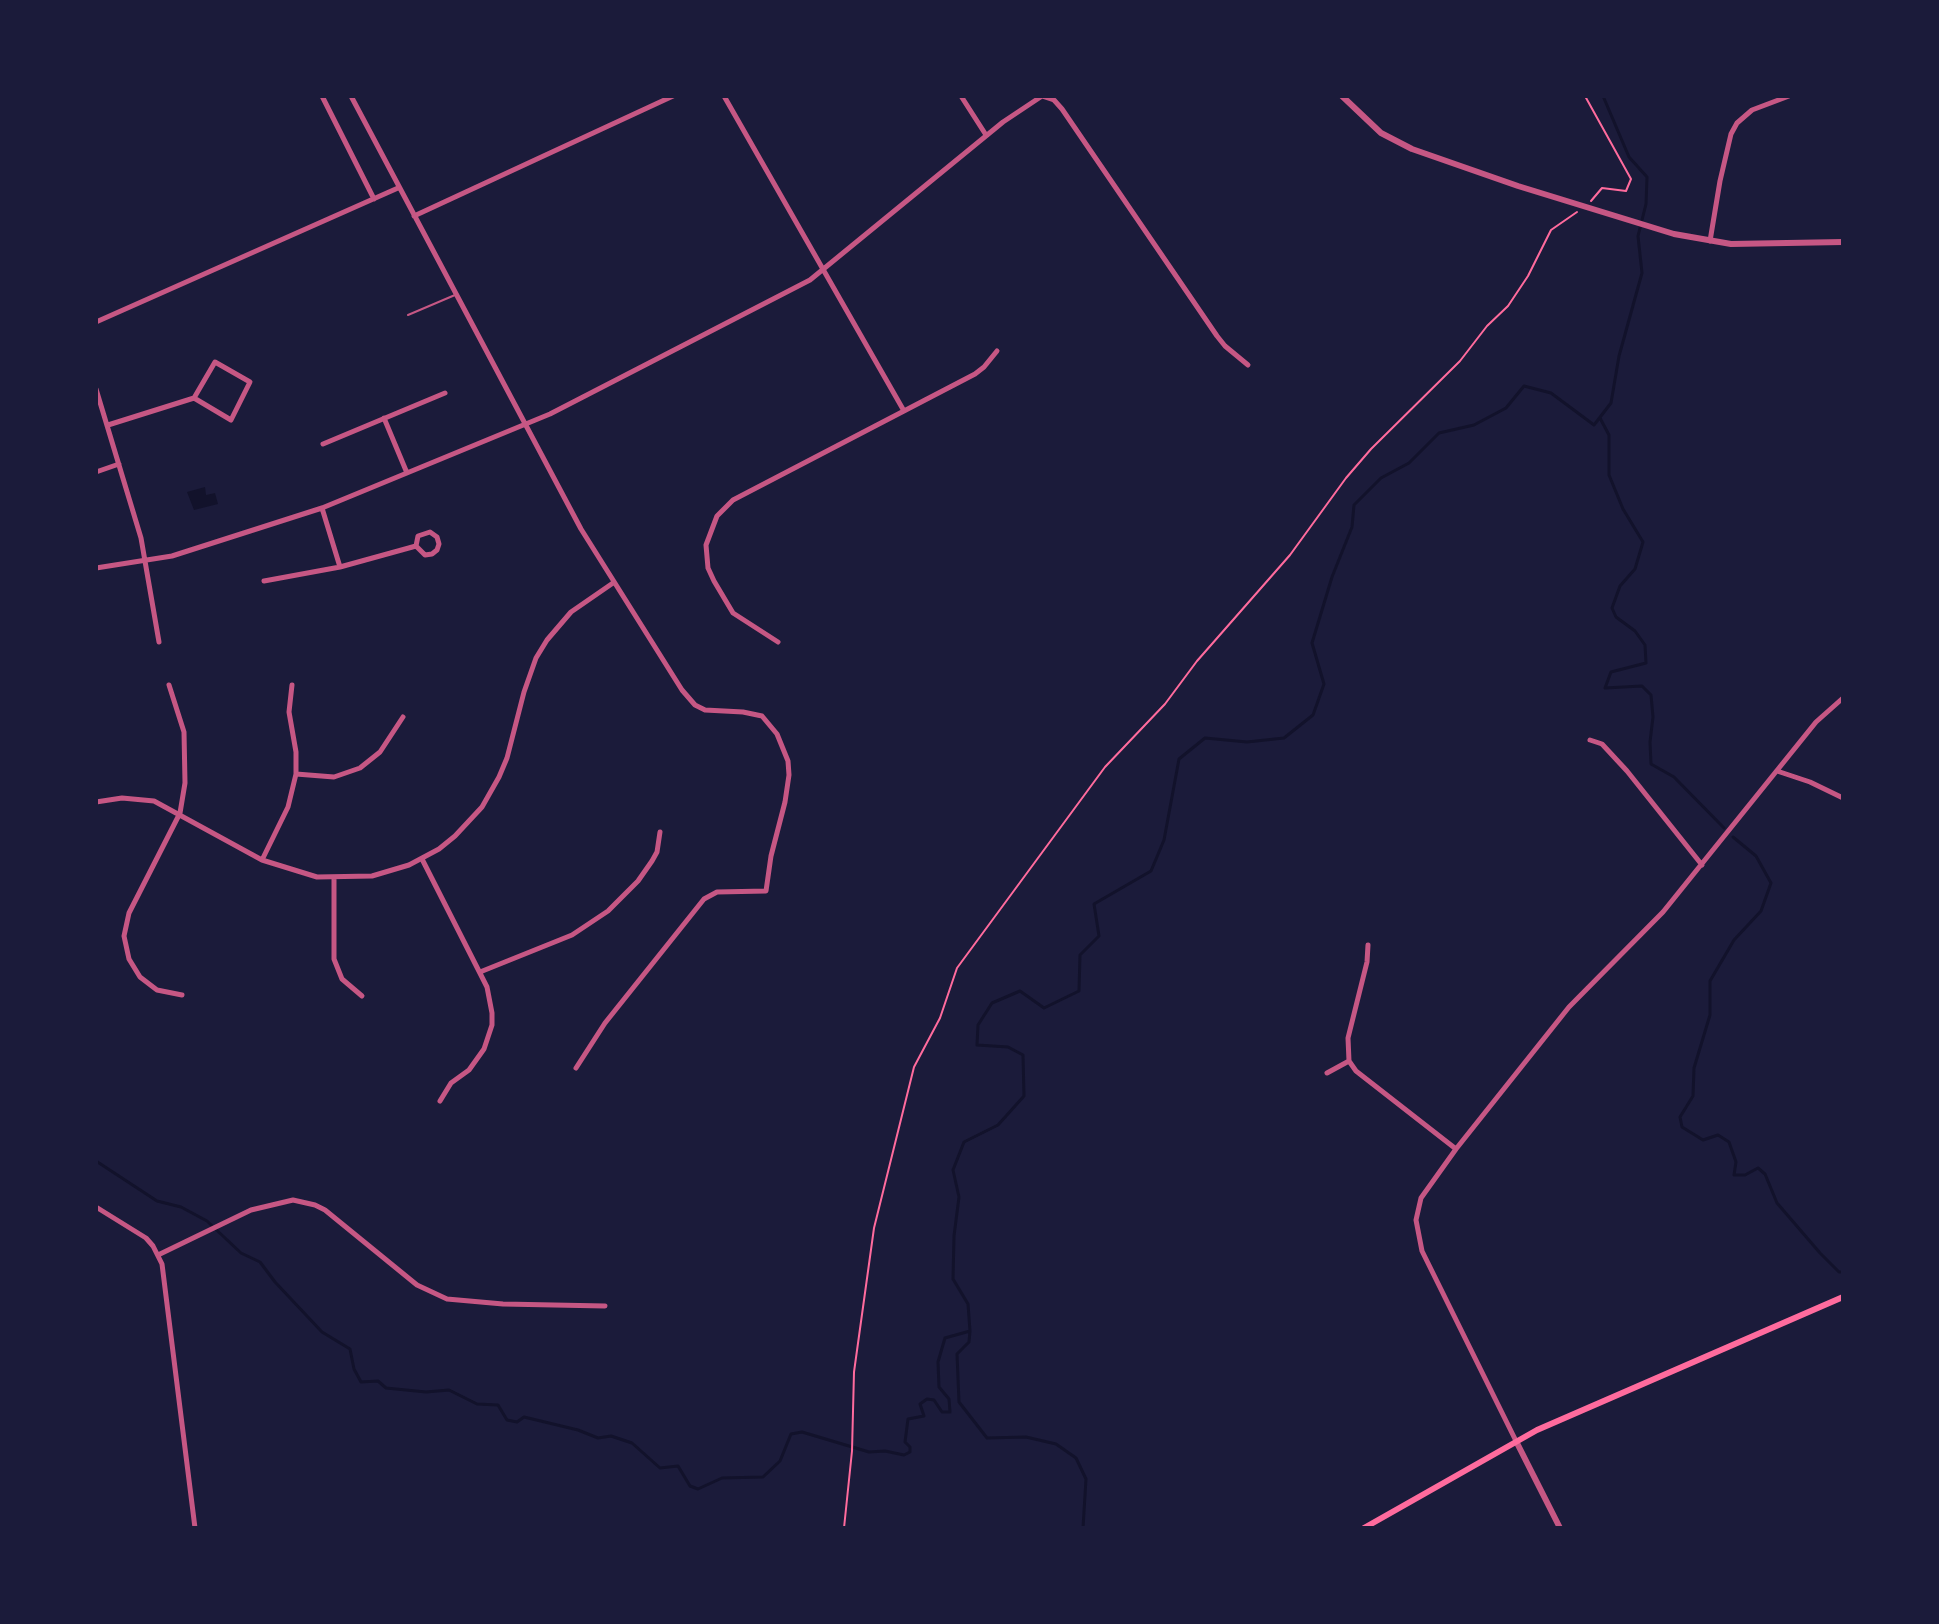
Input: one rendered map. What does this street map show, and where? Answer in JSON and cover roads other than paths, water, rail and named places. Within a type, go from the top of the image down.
[{"type":"main road","points":[[1364,1528],[1516,1441],[1843,1297]]},
{"type":"street","points":[[322,96],[374,199]]},
{"type":"street","points":[[351,96],[581,529],[687,697],[705,710],[762,716],[777,734],[788,761],[789,775],[766,891],[717,892],[704,899],[605,1023],[576,1068]]},
{"type":"street","points":[[414,216],[673,96]]},
{"type":"street","points":[[724,96],[904,411]]},
{"type":"street","points":[[961,96],[986,135]]},
{"type":"street","points":[[96,568],[147,561],[196,549],[322,508],[525,425],[810,280],[986,135],[1036,98],[1047,96],[1054,100],[1075,127],[1217,336],[1248,365]]},
{"type":"street","points":[[1342,96],[1370,125],[1395,141],[1584,207],[1658,229],[1742,245],[1843,242]]},
{"type":"street","points":[[1710,241],[1731,134],[1737,123],[1752,110],[1789,96]]},
{"type":"street","points":[[96,322],[398,188]]},
{"type":"street","points":[[778,642],[733,613],[714,581],[708,568],[706,545],[717,516],[733,500],[975,374],[997,351]]},
{"type":"street","points":[[108,425],[194,398],[215,362],[250,382],[231,420],[194,398]]},
{"type":"street","points":[[96,389],[147,561],[159,642]]},
{"type":"street","points":[[323,444],[445,393]]},
{"type":"street","points":[[384,418],[407,473]]},
{"type":"street","points":[[96,472],[119,464]]},
{"type":"street","points":[[322,508],[340,567]]},
{"type":"street","points":[[430,532],[437,537],[439,544],[437,550],[425,555],[416,546],[418,536],[430,532]]},
{"type":"street","points":[[264,581],[340,567],[416,546]]},
{"type":"street","points":[[96,802],[139,798],[154,801],[262,860],[298,873],[334,878],[372,876],[422,859],[455,836],[491,792],[507,758],[530,672],[547,640],[571,612],[613,583]]},
{"type":"street","points":[[169,685],[184,732],[186,751],[180,813],[129,913],[124,936],[129,959],[140,977],[157,990],[182,995]]},
{"type":"street","points":[[262,860],[288,807],[296,774],[296,752],[289,712],[292,685]]},
{"type":"street","points":[[1560,1528],[1422,1251],[1416,1231],[1421,1198],[1569,1007],[1648,929],[1816,722],[1843,698]]},
{"type":"street","points":[[296,774],[334,777],[360,768],[380,752],[403,717]]},
{"type":"street","points":[[1590,740],[1602,744],[1627,771],[1702,865]]},
{"type":"street","points":[[1777,771],[1843,798]]},
{"type":"street","points":[[480,972],[572,935],[608,911],[638,881],[652,861],[657,852],[660,832]]},
{"type":"street","points":[[422,859],[491,999],[489,1037],[477,1061],[451,1083],[440,1101]]},
{"type":"street","points":[[334,878],[334,959],[342,979],[362,996]]},
{"type":"street","points":[[1368,945],[1367,962],[1348,1038],[1349,1061],[1356,1071],[1456,1149]]},
{"type":"street","points":[[1327,1073],[1349,1061]]},
{"type":"street","points":[[158,1255],[265,1205],[283,1201],[305,1202],[325,1210],[417,1285],[447,1299],[503,1304],[605,1306]]},
{"type":"street","points":[[96,1207],[141,1235],[158,1255],[164,1275],[195,1528]]},
{"type":"lane","points":[[408,315],[455,294]]},
{"type":"waterway","points":[[1083,1528],[1086,1479],[1076,1458],[1056,1444],[1026,1437],[987,1438],[959,1402],[957,1354],[969,1342],[970,1331],[968,1304],[953,1279],[959,1197],[953,1170],[964,1142],[998,1125],[1024,1096],[1023,1055],[1008,1047],[977,1045],[978,1025],[992,1003],[1020,991],[1044,1008],[1079,991],[1080,955],[1099,936],[1094,904],[1151,871],[1164,840],[1179,759],[1205,738],[1247,742],[1284,738],[1313,715],[1324,684],[1312,643],[1332,577],[1352,527],[1354,505],[1381,478],[1409,463],[1439,433],[1474,425],[1506,408],[1524,386],[1551,393],[1594,425],[1611,403],[1619,356],[1642,273],[1638,236],[1646,204],[1647,177],[1629,157],[1603,96]]},
{"type":"waterway","points":[[1600,418],[1609,435],[1609,475],[1623,509],[1643,542],[1635,569],[1620,586],[1612,608],[1616,617],[1635,631],[1645,645],[1646,663],[1611,672],[1605,688],[1642,686],[1651,695],[1651,764],[1674,777],[1724,828]]},
{"type":"waterway","points":[[1733,837],[1756,856],[1771,883],[1761,911],[1734,940],[1710,981],[1710,1015],[1694,1068],[1693,1096],[1680,1117],[1682,1127],[1703,1140],[1718,1135],[1729,1142],[1736,1162],[1734,1175],[1745,1175],[1758,1168],[1765,1174],[1777,1203],[1820,1253],[1839,1272],[1843,1272]]},
{"type":"waterway","points":[[96,1161],[157,1201],[181,1207],[207,1221],[241,1253],[260,1262],[322,1332],[350,1349],[354,1369],[361,1382],[378,1381],[386,1388],[426,1392],[449,1390],[477,1404],[498,1405],[507,1420],[517,1422],[524,1417],[598,1438],[611,1436],[632,1443],[660,1468],[678,1466],[690,1486],[698,1489],[722,1478],[763,1477],[780,1461],[791,1434],[802,1432],[869,1452],[904,1455],[910,1452],[905,1442],[908,1419],[924,1416],[920,1404],[927,1399],[934,1400],[942,1412],[950,1412],[949,1399],[939,1387],[938,1362],[945,1338],[970,1331]]}]
